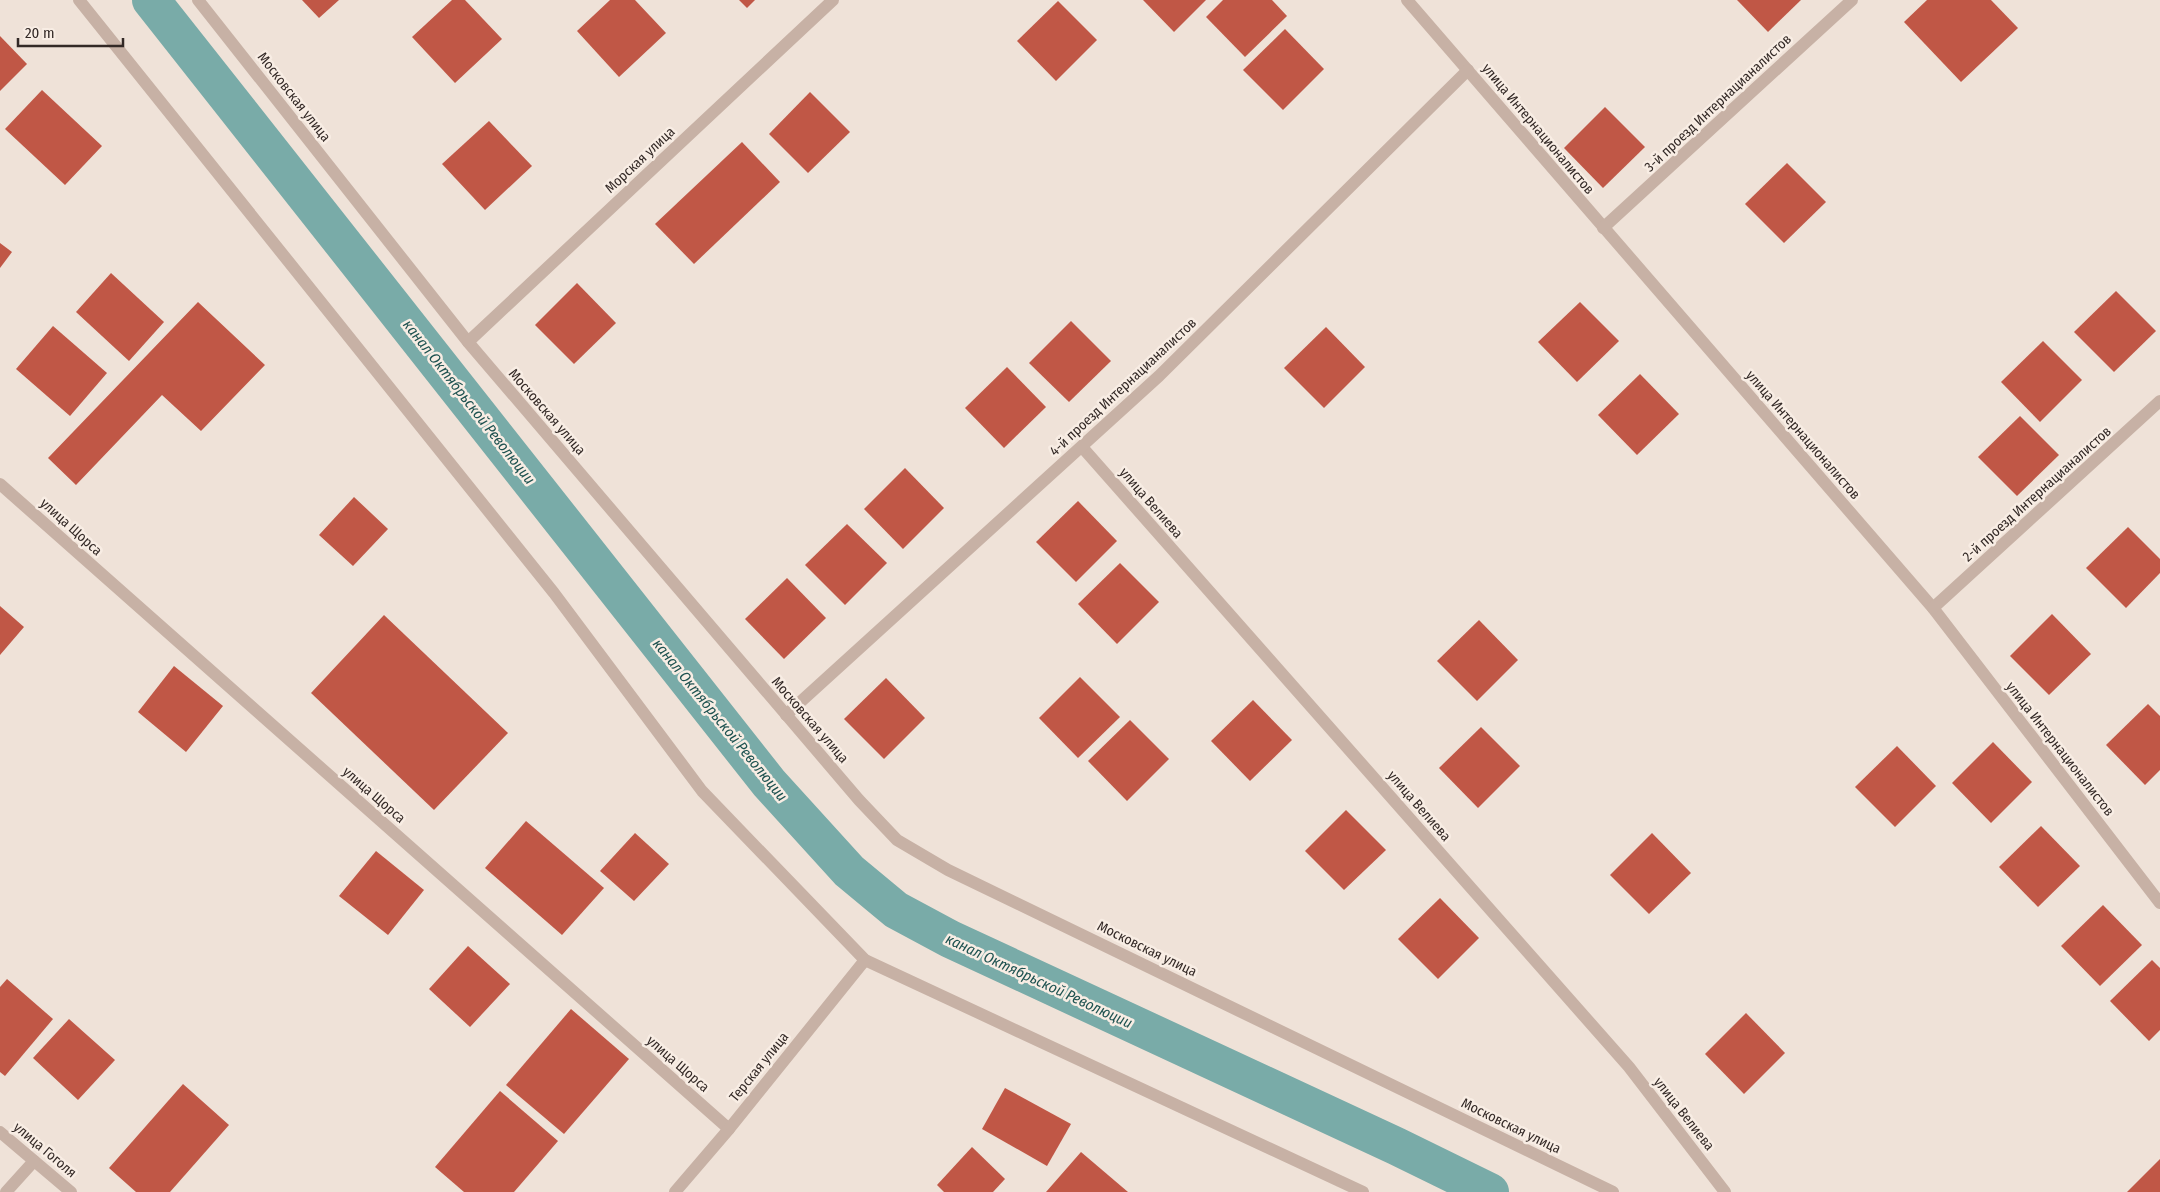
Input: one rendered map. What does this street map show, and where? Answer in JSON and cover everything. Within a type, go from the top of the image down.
[{"type":"street","points":[[79,0],[554,593],[702,791],[865,960],[1363,1192]]},
{"type":"street","name":"Московская улица","points":[[198,0],[468,342],[859,800],[898,840],[948,870],[1613,1192]]},
{"type":"street","name":"Морская улица","points":[[468,342],[833,0]]},
{"type":"street","name":"улица Интернационалистов","points":[[1407,0],[1933,608],[2160,903]]},
{"type":"street","name":"3-й проезд Интернацианалистов","points":[[1603,228],[1852,0]]},
{"type":"street","name":"4-й проезд Интернацианалистов","points":[[786,715],[1160,376],[1468,70]]},
{"type":"street","name":"2-й проезд Интернацианалистов","points":[[1933,608],[2160,401]]},
{"type":"street","name":"улица Велиева","points":[[1082,447],[1629,1067],[1725,1192]]},
{"type":"street","name":"улица Щорса","points":[[0,484],[729,1129]]},
{"type":"street","name":"Терская улица","points":[[675,1192],[729,1129],[865,960]]},
{"type":"street","name":"улица Гоголя","points":[[0,1132],[71,1192]]},
{"type":"street","points":[[6,1192],[34,1161]]},
{"type":"building","points":[[302,0],[339,0],[319,18]]},
{"type":"building","points":[[452,0],[465,0],[502,39],[455,83],[412,37]]},
{"type":"building","points":[[610,0],[635,0],[666,33],[619,77],[577,31]]},
{"type":"building","points":[[739,0],[755,0],[747,8]]},
{"type":"building","points":[[1143,0],[1206,0],[1174,32]]},
{"type":"building","points":[[1223,0],[1272,0],[1287,16],[1245,57],[1206,17]]},
{"type":"building","points":[[1737,0],[1801,0],[1768,32]]},
{"type":"building","points":[[1927,0],[1991,0],[2018,28],[1961,82],[1904,22]]},
{"type":"building","points":[[1058,1],[1097,40],[1056,81],[1017,41]]},
{"type":"building","points":[[1285,29],[1324,69],[1283,110],[1243,70]]},
{"type":"building","points":[[0,36],[27,64],[0,91]]},
{"type":"building","points":[[42,90],[102,146],[65,185],[5,129]]},
{"type":"building","points":[[810,92],[850,132],[808,173],[769,134]]},
{"type":"building","points":[[1605,107],[1645,147],[1603,188],[1564,148]]},
{"type":"building","points":[[489,121],[532,166],[485,210],[442,164]]},
{"type":"building","points":[[742,142],[780,182],[694,264],[655,224]]},
{"type":"building","points":[[1787,163],[1826,202],[1784,243],[1745,204]]},
{"type":"building","points":[[0,243],[12,252],[0,268]]},
{"type":"building","points":[[111,273],[164,322],[129,361],[76,312]]},
{"type":"building","points":[[577,283],[616,323],[574,364],[535,325]]},
{"type":"building","points":[[2116,291],[2156,331],[2114,372],[2074,332]]},
{"type":"building","points":[[198,302],[265,365],[201,431],[162,395],[76,485],[48,458]]},
{"type":"building","points":[[1580,302],[1619,341],[1577,382],[1538,342]]},
{"type":"building","points":[[1071,321],[1111,361],[1069,402],[1029,363]]},
{"type":"building","points":[[53,326],[107,373],[70,416],[16,369]]},
{"type":"building","points":[[1326,327],[1365,367],[1324,408],[1284,368]]},
{"type":"building","points":[[2043,341],[2082,380],[2040,422],[2001,382]]},
{"type":"building","points":[[1007,367],[1046,407],[1004,448],[965,408]]},
{"type":"building","points":[[1640,374],[1679,414],[1637,455],[1598,415]]},
{"type":"building","points":[[2020,416],[2059,455],[2017,496],[1978,457]]},
{"type":"building","points":[[905,468],[944,508],[903,549],[864,509]]},
{"type":"building","points":[[354,497],[388,529],[353,566],[319,535]]},
{"type":"building","points":[[1078,501],[1117,541],[1076,582],[1036,542]]},
{"type":"building","points":[[847,524],[887,563],[845,605],[805,565]]},
{"type":"building","points":[[2128,527],[2160,559],[2160,573],[2126,608],[2086,568]]},
{"type":"building","points":[[1120,563],[1159,602],[1117,644],[1078,604]]},
{"type":"building","points":[[787,578],[826,618],[784,659],[745,619]]},
{"type":"building","points":[[0,606],[24,627],[0,655]]},
{"type":"building","points":[[2052,614],[2091,654],[2049,695],[2010,656]]},
{"type":"building","points":[[384,615],[508,733],[434,810],[311,693]]},
{"type":"building","points":[[1479,620],[1518,660],[1477,701],[1437,661]]},
{"type":"building","points":[[174,666],[223,706],[186,752],[138,712]]},
{"type":"building","points":[[1080,677],[1120,717],[1078,758],[1039,718]]},
{"type":"building","points":[[886,678],[925,718],[884,759],[844,719]]},
{"type":"building","points":[[1253,700],[1292,740],[1250,781],[1211,741]]},
{"type":"building","points":[[2148,704],[2160,716],[2160,770],[2145,785],[2106,745]]},
{"type":"building","points":[[1130,720],[1169,759],[1127,801],[1088,761]]},
{"type":"building","points":[[1481,727],[1520,766],[1478,808],[1439,768]]},
{"type":"building","points":[[1993,742],[2032,782],[1991,823],[1952,783]]},
{"type":"building","points":[[1897,746],[1936,786],[1895,827],[1855,787]]},
{"type":"building","points":[[1346,810],[1386,850],[1344,890],[1305,851]]},
{"type":"building","points":[[526,821],[604,888],[562,935],[485,868]]},
{"type":"building","points":[[2041,826],[2080,866],[2038,907],[1999,867]]},
{"type":"building","points":[[635,833],[669,864],[634,901],[600,871]]},
{"type":"building","points":[[1652,833],[1691,873],[1649,914],[1610,875]]},
{"type":"building","points":[[376,851],[424,890],[388,935],[339,896]]},
{"type":"building","points":[[1440,898],[1479,938],[1438,979],[1398,939]]},
{"type":"building","points":[[2103,905],[2142,945],[2100,986],[2061,946]]},
{"type":"building","points":[[468,946],[510,984],[470,1027],[429,989]]},
{"type":"building","points":[[2152,960],[2160,968],[2160,1030],[2149,1041],[2110,1001]]},
{"type":"building","points":[[7,979],[53,1019],[5,1076],[0,1072],[0,987]]},
{"type":"building","points":[[571,1009],[629,1059],[564,1134],[506,1085]]},
{"type":"building","points":[[1746,1013],[1785,1053],[1744,1094],[1705,1054]]},
{"type":"building","points":[[69,1019],[115,1060],[78,1100],[33,1058]]},
{"type":"building","points":[[183,1084],[229,1125],[170,1192],[136,1192],[109,1168]]},
{"type":"building","points":[[1005,1088],[1071,1124],[1047,1166],[982,1129]]},
{"type":"building","points":[[500,1091],[558,1141],[514,1192],[464,1192],[435,1167]]},
{"type":"building","points":[[972,1147],[1005,1179],[993,1192],[944,1192],[937,1185]]},
{"type":"building","points":[[1081,1152],[1128,1192],[1046,1192]]},
{"type":"building","points":[[2160,1159],[2160,1192],[2127,1192]]},
{"type":"waterway","name":"канал Октябрьской Революции","points":[[151,0],[769,783],[849,871],[896,910],[950,939],[1396,1146],[1490,1192]]}]
